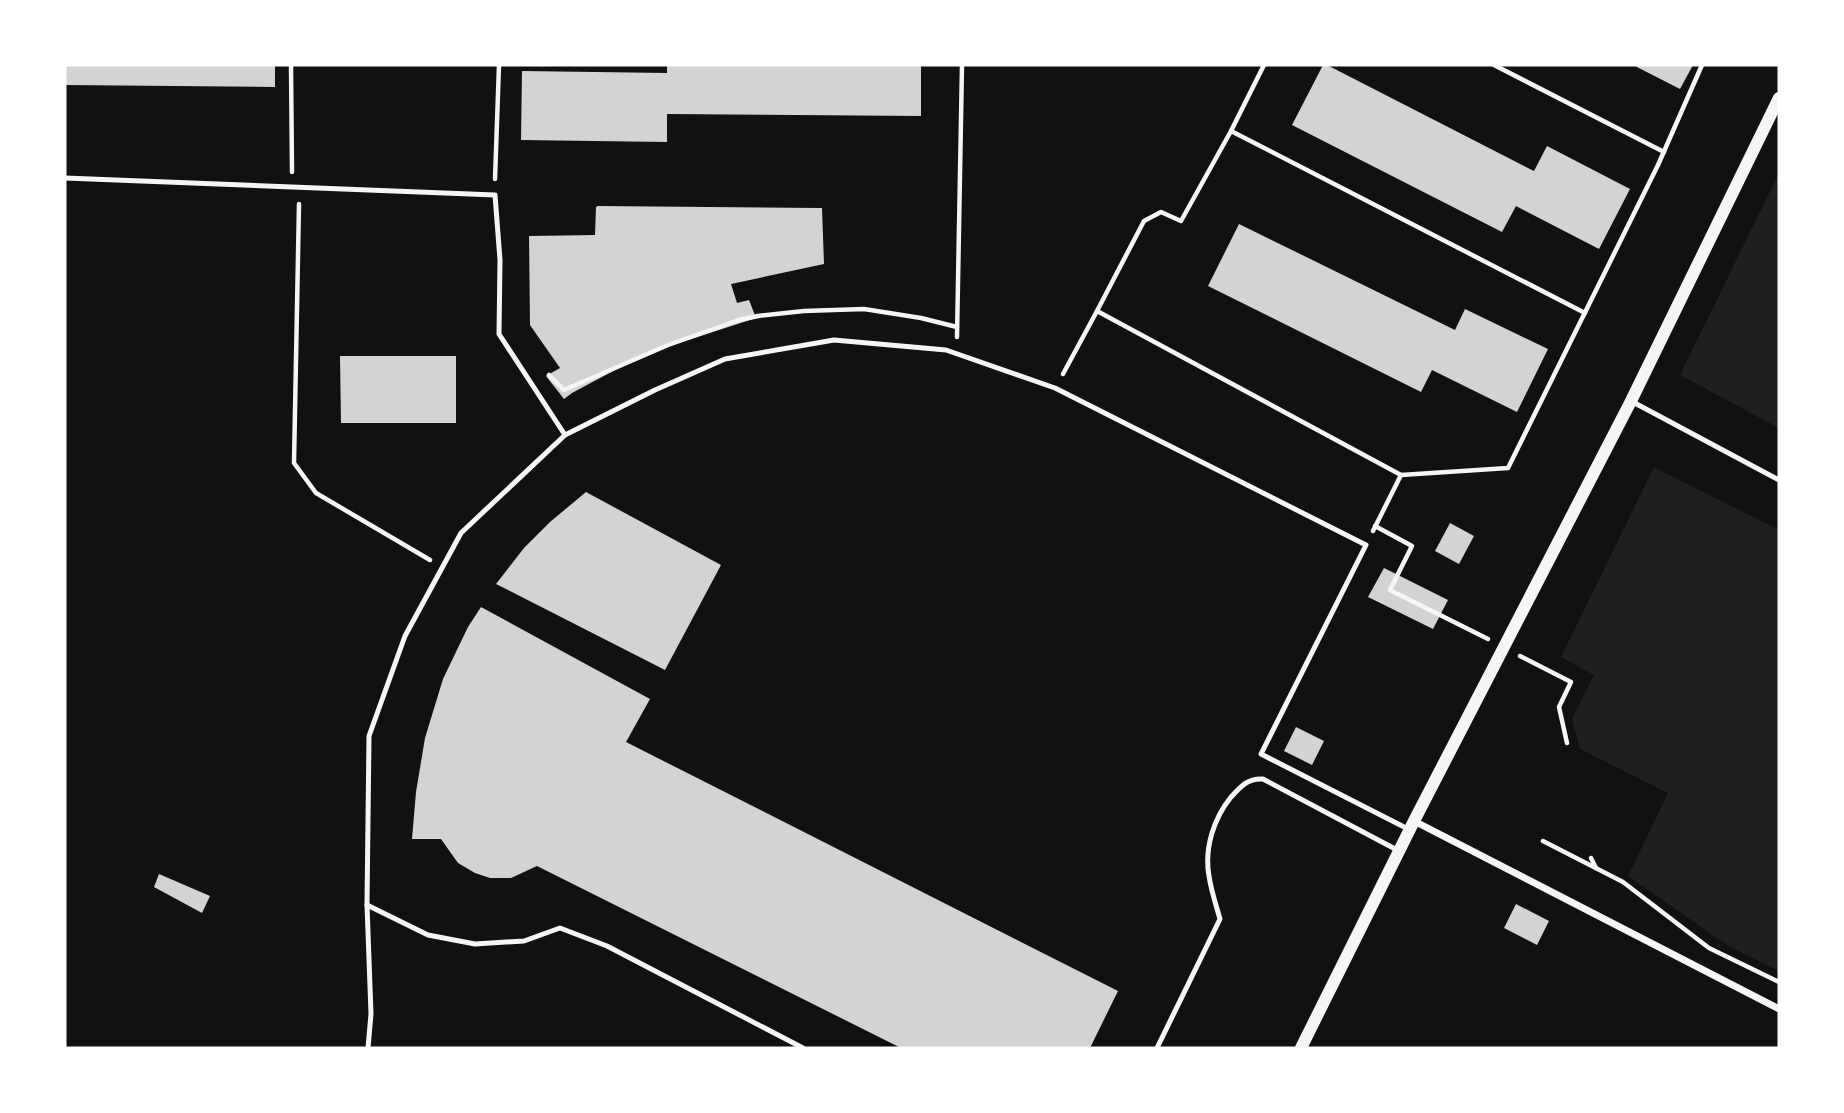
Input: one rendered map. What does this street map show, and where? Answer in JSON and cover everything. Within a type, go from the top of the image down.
[{"type":"street","points":[[1300,1048],[1631,401],[1779,98]]},
{"type":"street","points":[[1412,825],[1779,1009]]},
{"type":"lane","points":[[65,178],[495,195],[500,260],[499,334],[565,435]]},
{"type":"lane","points":[[368,1048],[371,1014],[368,905],[369,736],[405,636],[461,533],[565,435],[725,359],[834,340],[946,350],[1055,388],[1366,545],[1261,754],[1412,825]]},
{"type":"lane","points":[[1631,401],[1779,480]]},
{"type":"lane","points":[[1157,1048],[1220,919],[1208,874],[1209,851],[1217,818],[1242,785],[1253,778],[1263,779],[1399,851]]},
{"type":"lane","points":[[368,905],[428,935],[475,944],[524,941],[560,928],[607,946],[803,1048]]},
{"type":"path","points":[[291,65],[292,188],[299,198],[294,463],[316,494],[442,567]]},
{"type":"path","points":[[495,195],[499,65]]},
{"type":"path","points":[[956,354],[962,65]]},
{"type":"path","points":[[1055,388],[1143,221],[1161,212],[1181,221],[1264,65]]},
{"type":"path","points":[[1494,65],[1664,152]]},
{"type":"path","points":[[1097,311],[1401,475],[1508,468],[1664,152],[1702,65]]},
{"type":"path","points":[[1231,131],[1585,313]]},
{"type":"path","points":[[1366,545],[1401,475]]},
{"type":"path","points":[[1375,527],[1412,546],[1390,590],[1499,645]]},
{"type":"path","points":[[1511,651],[1571,682],[1559,707],[1567,743]]},
{"type":"path","points":[[1543,841],[1623,882],[1709,947],[1779,982]]},
{"type":"path","points":[[1591,858],[1597,869]]},
{"type":"shaded area","points":[[1779,173],[1779,428],[1680,375]]},
{"type":"shaded area","points":[[1654,467],[1779,530],[1779,971],[1727,945],[1628,876],[1668,793],[1580,749],[1572,719],[1594,675],[1561,657]]},
{"type":"building","points":[[65,65],[275,65],[275,87],[65,85]]},
{"type":"building","points":[[667,65],[921,65],[921,116],[667,114],[667,142],[521,140],[522,71],[667,73]]},
{"type":"building","points":[[1323,65],[1534,171],[1547,146],[1630,189],[1599,249],[1516,206],[1502,232],[1292,125]]},
{"type":"building","points":[[1633,65],[1693,65],[1680,89]]},
{"type":"building","points":[[598,206],[822,208],[824,264],[731,284],[737,303],[749,300],[756,318],[645,354],[564,399],[546,376],[560,368],[530,325],[529,236],[595,235]]},
{"type":"building","points":[[1239,224],[1455,330],[1465,309],[1548,349],[1517,412],[1432,370],[1421,392],[1208,286]]},
{"type":"building","points":[[340,356],[456,356],[456,423],[341,423]]},
{"type":"building","points":[[586,492],[721,565],[665,670],[496,584],[524,548]]},
{"type":"building","points":[[1450,523],[1474,536],[1459,564],[1435,551]]},
{"type":"building","points":[[1384,568],[1448,600],[1433,629],[1368,597]]},
{"type":"building","points":[[481,607],[650,699],[626,742],[1118,991],[1090,1048],[901,1048],[537,866],[511,878],[490,878],[458,863],[441,839],[412,839],[425,738],[443,679],[468,627]]},
{"type":"building","points":[[1296,727],[1324,741],[1312,765],[1284,751]]},
{"type":"building","points":[[159,874],[210,896],[202,913],[154,887]]},
{"type":"building","points":[[1516,904],[1549,921],[1537,945],[1504,928]]}]
